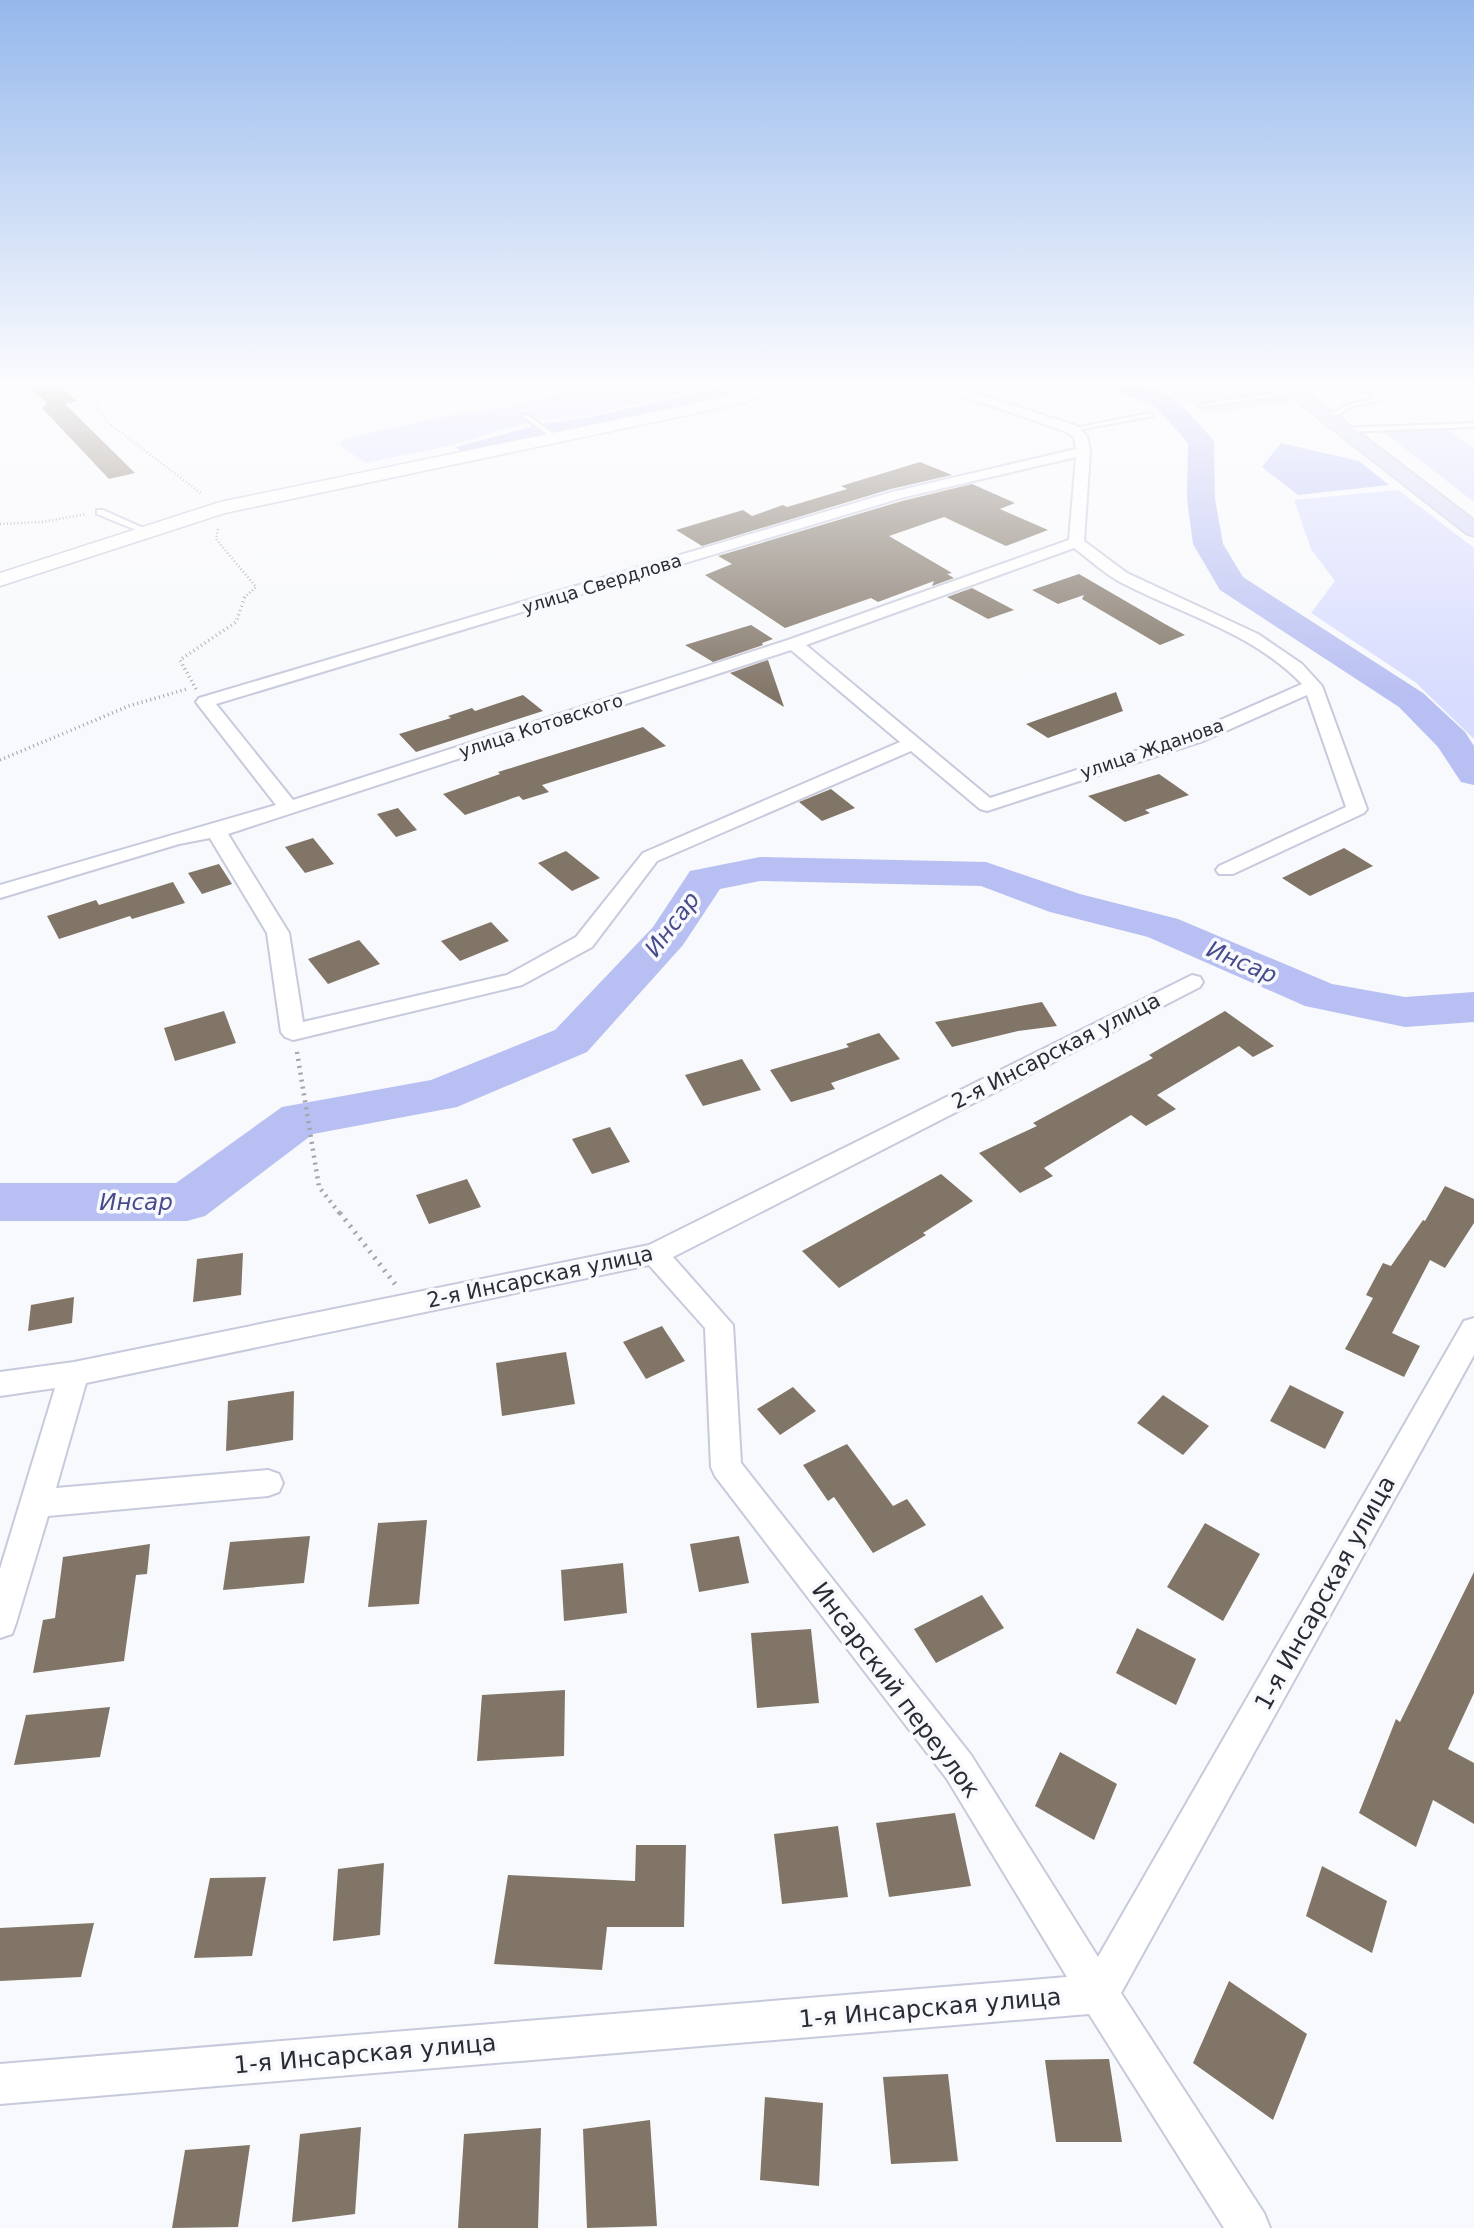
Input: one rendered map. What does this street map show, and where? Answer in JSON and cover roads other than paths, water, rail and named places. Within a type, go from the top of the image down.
[{"type":"main road","points":[[1420,489],[1474,530]]},
{"type":"street","points":[[0,579],[144,530],[220,508],[310,489]]},
{"type":"street","name":"улица Свердлова","points":[[288,807],[200,695],[922,489]]},
{"type":"street","points":[[1080,489],[1076,542],[1126,579],[1181,601],[1265,645],[1300,669],[1313,686],[1357,809],[1226,870]]},
{"type":"street","name":"улица Котовского","points":[[0,892],[175,839],[216,831],[794,644],[1076,542]]},
{"type":"street","points":[[216,831],[278,933],[293,1032],[514,981],[584,942],[650,857],[911,744],[794,644]]},
{"type":"street","name":"улица Жданова","points":[[911,744],[987,805],[1196,737],[1313,686]]},
{"type":"street","name":"2-я Инсарская улица","points":[[0,1384],[74,1374],[655,1254],[1192,982]]},
{"type":"street","name":"Инсарский переулок","points":[[655,1254],[719,1325],[726,1467],[959,1767],[1099,1994],[1249,2228]]},
{"type":"street","name":"1-я Инсарская улица","points":[[0,2084],[1099,1994],[1474,1329]]},
{"type":"street","points":[[0,1623],[74,1374]]},
{"type":"street","points":[[36,1503],[268,1483]]},
{"type":"lane","points":[[100,512],[144,530]]},
{"type":"waterway","name":"Инсар","points":[[1201,489],[1208,544],[1231,583],[1411,700],[1452,740],[1474,774]]},
{"type":"waterway","name":"Инсар","points":[[0,1202],[187,1202],[299,1119],[440,1095],[571,1041],[668,936],[705,880],[760,869],[986,874],[1065,903],[1163,928],[1321,996],[1405,1012],[1474,1007]]}]
